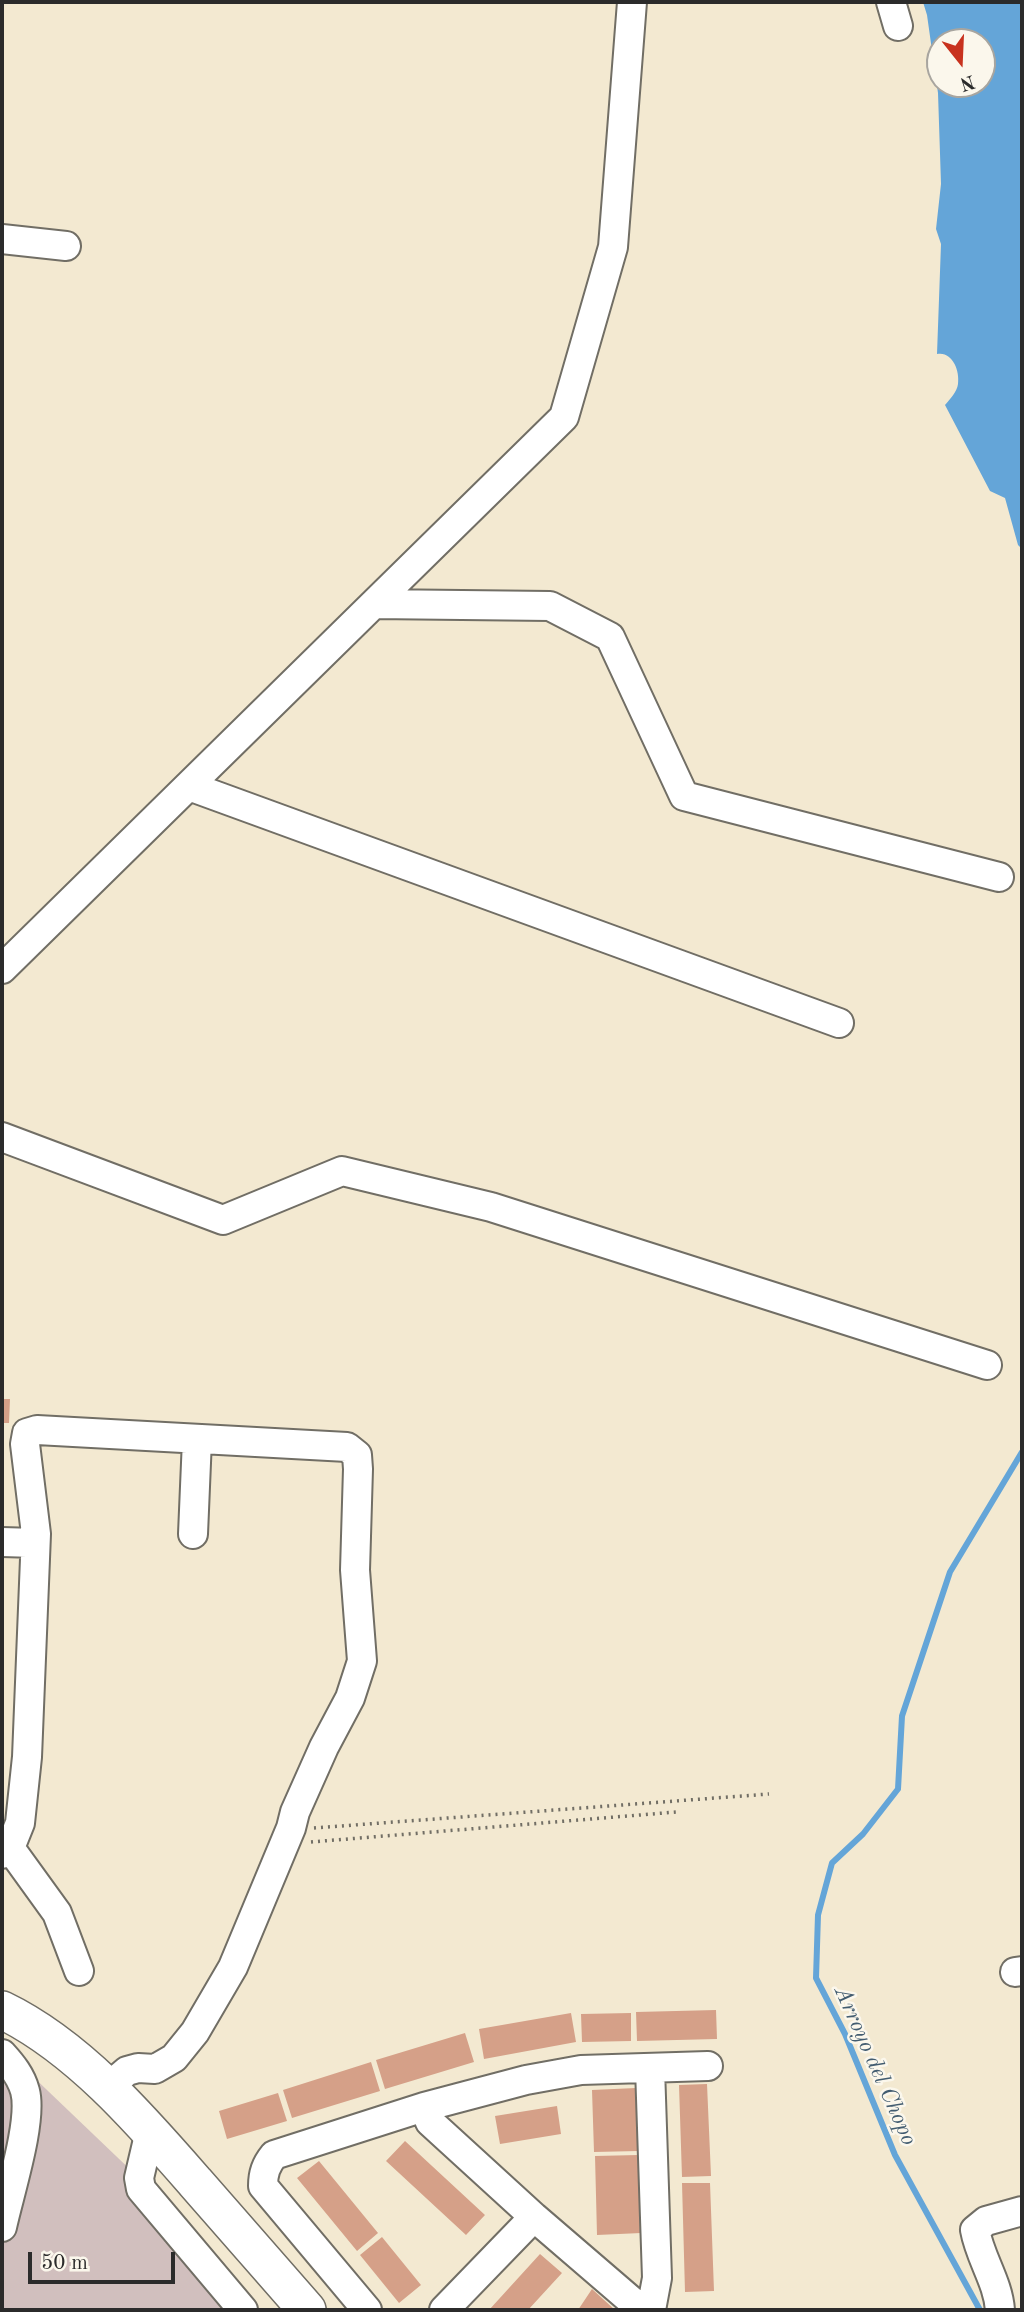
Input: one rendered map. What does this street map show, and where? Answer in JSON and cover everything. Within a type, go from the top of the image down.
[{"type":"main road","points":[[2,2010],[46,2037],[107,2088],[150,2131],[307,2310]]},
{"type":"street","points":[[2,969],[564,417],[613,247],[632,2]]},
{"type":"street","points":[[2,239],[66,246]]},
{"type":"street","points":[[374,604],[550,606],[610,637],[684,796],[999,877]]},
{"type":"street","points":[[189,786],[839,1023]]},
{"type":"street","points":[[2,1137],[223,1220],[342,1171],[491,1206],[987,1365]]},
{"type":"street","points":[[79,1971],[57,1913],[6,1851],[20,1824],[25,1780],[35,1543],[25,1444],[27,1433],[37,1430],[347,1447],[357,1455],[358,1469],[355,1570],[362,1661],[350,1698],[324,1747],[295,1812],[233,1967],[195,2032],[174,2058],[155,2069],[138,2068],[127,2071],[107,2088]]},
{"type":"street","points":[[193,1534],[197,1439]]},
{"type":"street","points":[[2,1542],[35,1543]]},
{"type":"street","points":[[2,2054],[16,2069],[25,2091],[28,2115],[2,2227]]},
{"type":"street","points":[[367,2310],[263,2186],[263,2175],[274,2155],[424,2107],[527,2080],[581,2070],[708,2066]]},
{"type":"street","points":[[424,2107],[430,2122],[534,2217],[641,2309],[650,2310],[657,2278],[650,2068]]},
{"type":"street","points":[[150,2131],[139,2178],[141,2189],[243,2310]]},
{"type":"street","points":[[1000,2310],[993,2280],[978,2246],[975,2231],[986,2221],[1022,2211]]},
{"type":"street","points":[[444,2310],[534,2217]]},
{"type":"path","points":[[287,1836],[464,1818],[769,1794]]},
{"type":"path","points":[[287,1836],[676,1812]]},
{"type":"shaded area","points":[[2,2047],[139,2178],[243,2310],[2,2310]]},
{"type":"water","points":[[923,2],[1022,2],[1022,549],[1018,545],[1005,498],[990,491],[945,405],[956,390],[958,379],[951,358],[937,354],[941,244],[936,229],[941,184],[938,98],[996,98],[996,28],[929,28]]},
{"type":"building","points":[[2,1399],[10,1399],[9,1423],[2,1423]]},
{"type":"building","points":[[716,2010],[717,2039],[637,2041],[636,2012]]},
{"type":"building","points":[[571,2013],[576,2042],[484,2059],[479,2029]]},
{"type":"building","points":[[631,2013],[631,2041],[582,2042],[581,2014]]},
{"type":"building","points":[[465,2033],[474,2062],[385,2089],[376,2060]]},
{"type":"building","points":[[371,2062],[380,2091],[292,2118],[283,2090]]},
{"type":"building","points":[[707,2084],[711,2176],[682,2177],[679,2085]]},
{"type":"building","points":[[636,2088],[638,2151],[594,2152],[592,2090]]},
{"type":"building","points":[[278,2093],[287,2121],[227,2139],[219,2111]]},
{"type":"building","points":[[557,2106],[561,2134],[500,2144],[495,2116]]},
{"type":"building","points":[[405,2141],[485,2215],[466,2235],[386,2161]]},
{"type":"building","points":[[638,2155],[641,2233],[597,2235],[595,2156]]},
{"type":"building","points":[[319,2161],[378,2233],[357,2251],[297,2178]]},
{"type":"building","points":[[682,2183],[710,2183],[714,2291],[685,2292]]},
{"type":"building","points":[[382,2237],[421,2285],[399,2303],[360,2255]]},
{"type":"building","points":[[540,2254],[562,2273],[528,2310],[489,2310]]},
{"type":"building","points":[[592,2289],[615,2310],[578,2310]]},
{"type":"waterway","name":"Arroyo del Chopo","points":[[980,2310],[895,2155],[845,2034],[816,1978],[818,1915],[832,1863],[863,1834],[898,1789],[902,1716],[950,1572],[1022,1452]]}]
